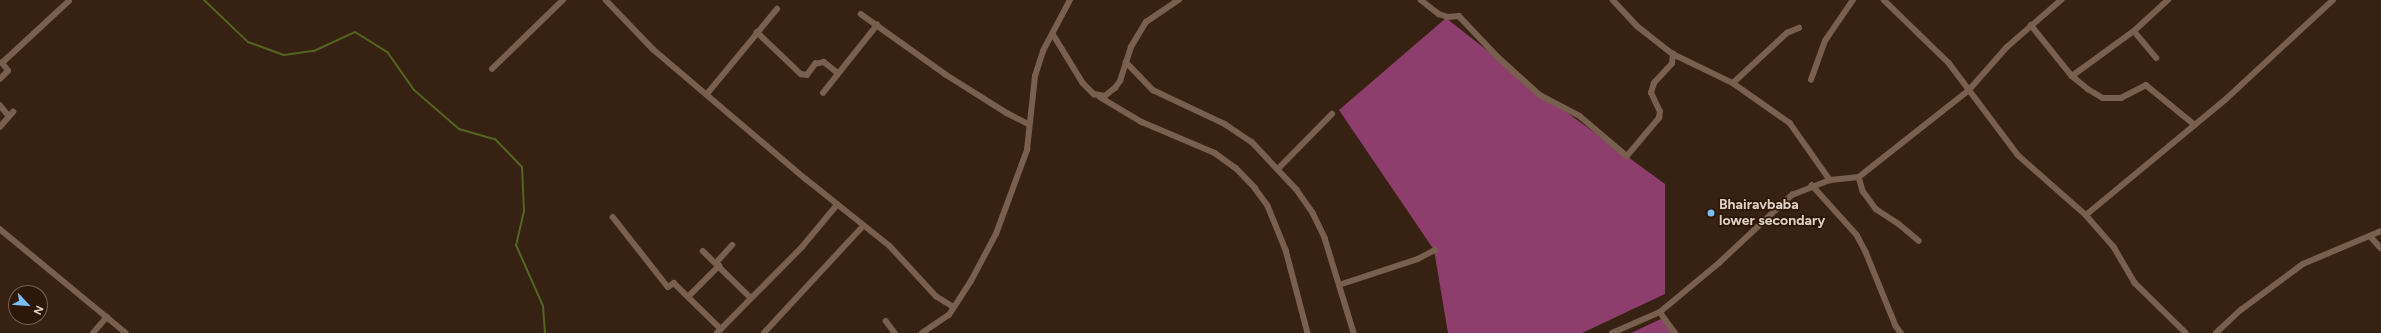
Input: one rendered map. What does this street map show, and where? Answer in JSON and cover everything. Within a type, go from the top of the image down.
[{"type":"street","points":[[492,70],[563,0]]},
{"type":"street","points":[[606,0],[653,49],[837,205],[894,250],[936,296],[952,306]]},
{"type":"street","points":[[922,333],[949,315],[952,306],[971,281],[996,234],[1026,150],[1035,76],[1043,51],[1070,0]]},
{"type":"street","points":[[1100,97],[1115,88],[1124,72],[1131,47],[1146,22],[1179,0]]},
{"type":"street","points":[[1421,0],[1439,14],[1448,17],[1459,16],[1498,56],[1540,95],[1580,116],[1627,156],[1659,118],[1660,112],[1651,94],[1654,83],[1672,64],[1673,54]]},
{"type":"street","points":[[1613,0],[1637,26],[1673,54],[1734,83],[1790,123],[1830,180]]},
{"type":"street","points":[[1811,80],[1825,41],[1853,0]]},
{"type":"street","points":[[1884,0],[1949,63],[2018,155],[2086,215],[2114,247],[2135,283],[2186,333]]},
{"type":"street","points":[[1612,333],[1660,312],[1719,263],[1777,206],[1792,194],[1812,185],[1830,180],[1859,177],[1969,90],[2007,47],[2060,0]]},
{"type":"street","points":[[2072,76],[2134,31],[2168,0]]},
{"type":"street","points":[[2086,215],[2225,100],[2333,0]]},
{"type":"street","points":[[0,79],[8,70],[2,63],[69,1]]},
{"type":"street","points":[[707,94],[777,9]]},
{"type":"street","points":[[861,14],[945,74],[1007,113],[1029,124]]},
{"type":"street","points":[[823,93],[877,25]]},
{"type":"street","points":[[2031,25],[2072,76],[2103,98],[2121,98],[2146,85],[2150,86],[2195,125]]},
{"type":"street","points":[[1734,83],[1787,33],[1799,28]]},
{"type":"street","points":[[2134,31],[2157,58]]},
{"type":"street","points":[[757,32],[801,74],[807,75],[815,64],[824,62],[838,73]]},
{"type":"street","points":[[1053,34],[1072,68],[1094,94],[1147,125],[1216,153],[1236,168],[1259,192],[1273,216],[1290,261],[1308,333]]},
{"type":"street","points":[[1126,62],[1153,90],[1225,124],[1263,151],[1313,213],[1325,238],[1354,333]]},
{"type":"street","points":[[0,105],[11,114],[0,126]]},
{"type":"street","points":[[1278,169],[1332,114]]},
{"type":"street","points":[[1859,177],[1863,191],[1876,210],[1899,224],[1919,241]]},
{"type":"street","points":[[1812,185],[1857,235],[1866,252],[1896,326],[1901,333]]},
{"type":"street","points":[[612,217],[668,287],[674,283],[719,331],[802,247],[837,205]]},
{"type":"street","points":[[764,333],[863,226]]},
{"type":"street","points":[[0,229],[126,333]]},
{"type":"street","points":[[2216,333],[2241,310],[2303,264],[2341,246],[2371,237],[2381,231]]},
{"type":"street","points":[[2371,237],[2381,248]]},
{"type":"street","points":[[688,297],[717,265],[732,245]]},
{"type":"street","points":[[1339,285],[1418,259],[1435,250]]},
{"type":"street","points":[[703,251],[751,298]]},
{"type":"street","points":[[1660,312],[1675,333]]},
{"type":"street","points":[[93,333],[107,318]]},
{"type":"street","points":[[886,321],[895,333]]},
{"type":"shaded area","points":[[1446,18],[1554,103],[1665,184],[1665,294],[1582,333],[1448,333],[1434,250],[1339,110]]},
{"type":"shaded area","points":[[1663,318],[1674,333],[1631,333]]},
{"type":"waterway","points":[[204,0],[248,42],[284,55],[314,51],[355,32],[388,53],[414,90],[459,129],[495,139],[522,167],[524,211],[516,245],[543,306],[545,333]]},
{"type":"place","name":"Bhairavbaba lower secondary","points":[[1711,213]]}]
